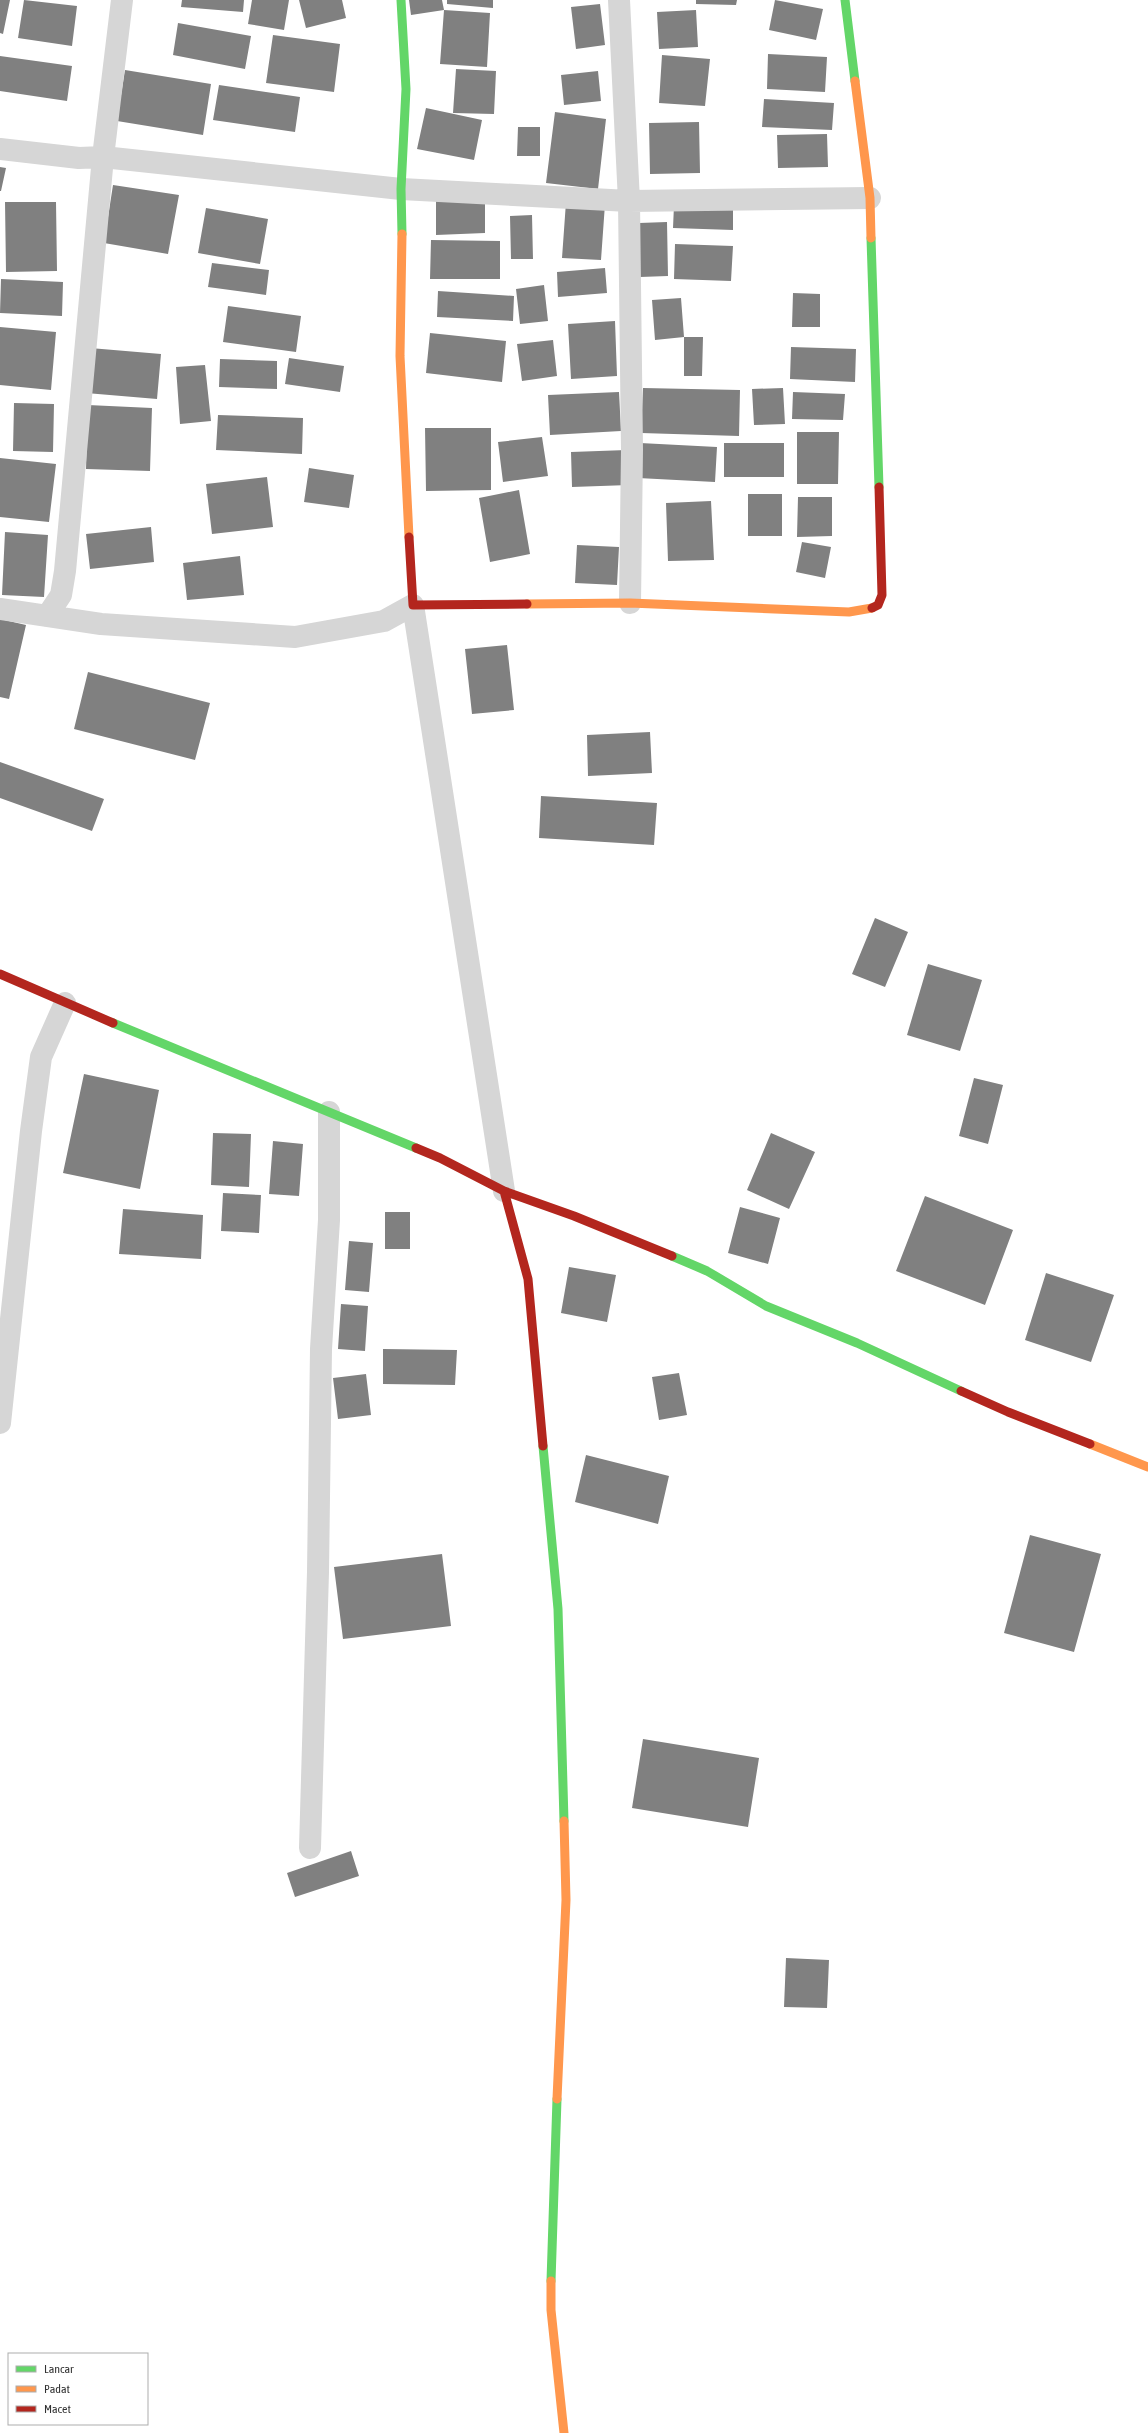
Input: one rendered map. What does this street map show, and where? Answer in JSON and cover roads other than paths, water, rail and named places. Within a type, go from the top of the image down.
[{"type":"street","points":[[47,616],[61,595],[65,571],[103,157],[122,0]]},
{"type":"street","points":[[401,0],[406,89],[401,189],[403,268],[400,356],[413,605],[504,1191],[528,1279],[558,1609],[566,1900],[552,2211],[551,2310],[564,2433]]},
{"type":"street","points":[[619,0],[629,201],[632,450],[630,603]]},
{"type":"street","points":[[0,609],[101,624],[295,637],[384,621],[413,605],[630,603],[849,612],[868,611],[877,607],[882,601],[870,198],[845,0]]},
{"type":"street","points":[[0,149],[78,158],[103,157],[401,189],[629,201],[870,198]]},
{"type":"street","points":[[0,974],[65,1003],[440,1158],[504,1191],[574,1216],[707,1271],[766,1306],[857,1343],[1008,1412],[1148,1468]]},
{"type":"street","points":[[0,1423],[30,1138],[41,1057],[65,1003]]},
{"type":"street","points":[[310,1848],[318,1572],[321,1349],[329,1220],[329,1112]]}]
